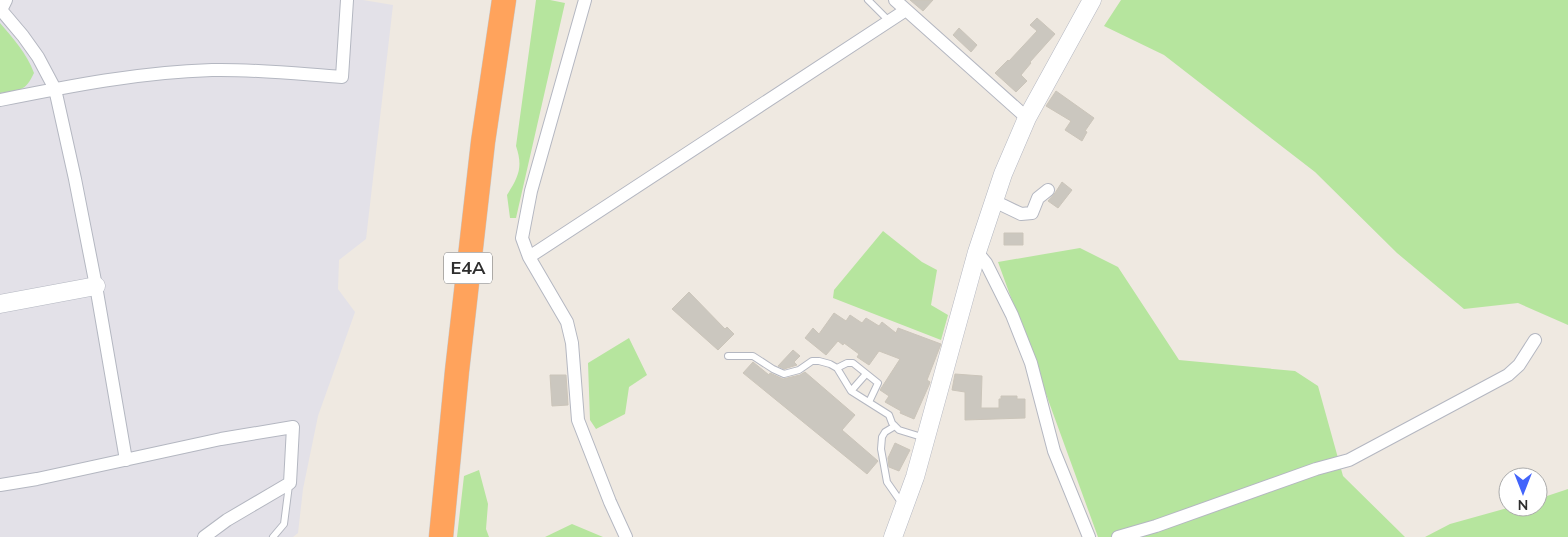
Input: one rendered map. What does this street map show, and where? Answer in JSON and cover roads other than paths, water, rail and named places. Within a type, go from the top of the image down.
[{"type":"highway","name":"E4A","points":[[440,537],[483,142],[504,0]]},
{"type":"street","points":[[6,0],[1,10],[38,57],[55,89],[96,286],[126,460]]},
{"type":"street","points":[[0,100],[116,79],[213,70],[342,77],[347,0]]},
{"type":"street","points":[[585,0],[531,191],[522,238],[529,256],[567,322],[572,343],[578,420],[610,502],[626,537]]},
{"type":"street","points":[[895,0],[1027,118]]},
{"type":"street","points":[[893,537],[915,477],[977,252],[1003,174],[1027,118],[1092,0]]},
{"type":"street","points":[[529,256],[817,70],[906,10]]},
{"type":"street","points":[[994,201],[1022,214],[1032,213],[1038,198],[1048,190]]},
{"type":"street","points":[[977,252],[986,263],[1012,315],[1028,355],[1054,451],[1089,537]]},
{"type":"street","points":[[0,304],[96,286]]},
{"type":"street","points":[[1118,537],[1156,526],[1316,469],[1349,460],[1508,375],[1519,365],[1534,340]]},
{"type":"street","points":[[0,484],[37,479],[221,439],[293,427],[290,483],[227,520],[204,537]]},
{"type":"lane","points":[[868,0],[889,21]]},
{"type":"lane","points":[[728,356],[753,356],[784,374],[799,370],[812,361],[819,361],[837,368],[851,391],[889,415],[892,423],[899,430],[926,438]]},
{"type":"lane","points":[[837,368],[847,363],[853,363],[878,383],[869,402]]},
{"type":"lane","points":[[851,391],[866,374]]},
{"type":"lane","points":[[895,426],[885,432],[882,437],[881,449],[887,482],[904,507]]},
{"type":"lane","points":[[273,537],[284,524],[290,483]]}]
